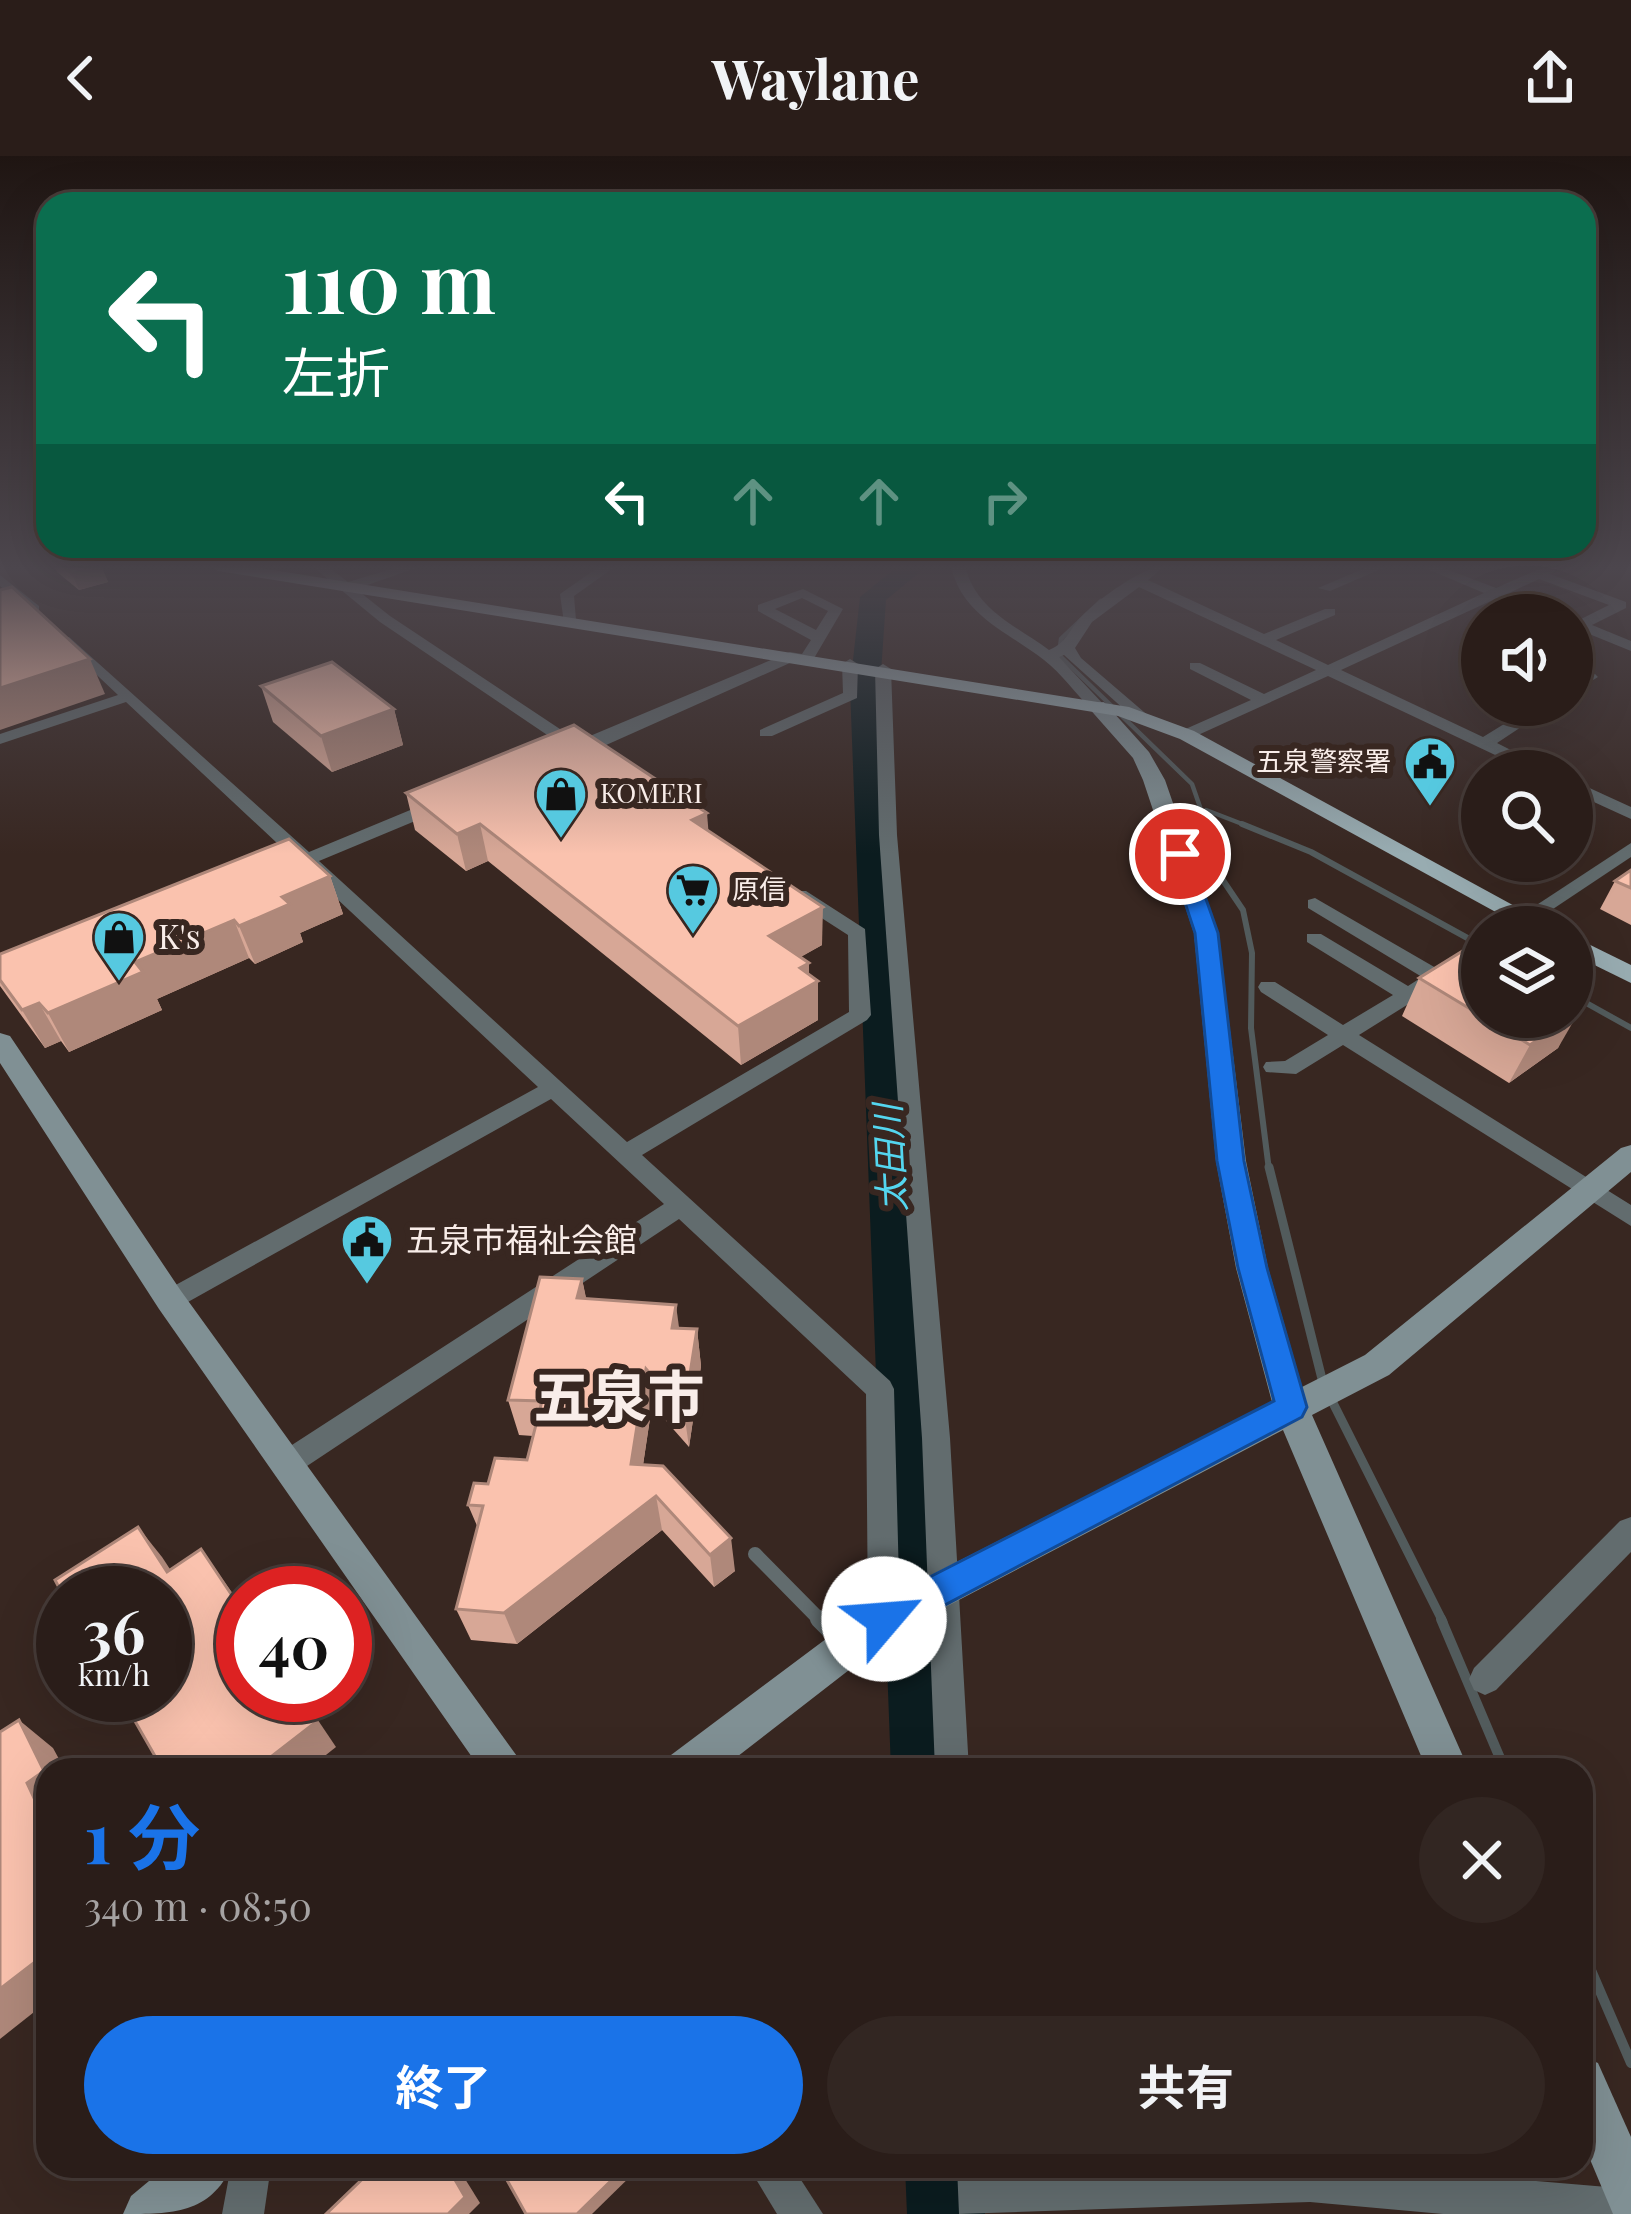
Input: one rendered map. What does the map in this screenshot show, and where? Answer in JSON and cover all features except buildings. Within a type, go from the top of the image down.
[{"type":"main road","points":[[844,662],[1143,718],[1186,735],[1494,906]]},
{"type":"main road","points":[[1593,955],[1631,975]]},
{"type":"street","points":[[92,662],[880,1389],[884,1619]]},
{"type":"street","points":[[446,662],[576,755],[781,662]]},
{"type":"street","points":[[1054,662],[1142,756],[1154,780],[1206,933],[1231,1161],[1252,1268],[1291,1407],[1443,1758]]},
{"type":"street","points":[[1081,662],[1143,718]]},
{"type":"street","points":[[1309,662],[1500,750]]},
{"type":"street","points":[[1186,735],[1340,662]]},
{"type":"street","points":[[766,733],[851,695],[850,664]]},
{"type":"street","points":[[1195,666],[1262,699]]},
{"type":"street","points":[[883,669],[888,835],[936,1438],[951,1758]]},
{"type":"street","points":[[0,739],[130,696]]},
{"type":"street","points":[[1485,743],[1512,726]]},
{"type":"street","points":[[1593,795],[1631,814]]},
{"type":"street","points":[[287,867],[453,799]]},
{"type":"street","points":[[1551,906],[1631,849]]},
{"type":"street","points":[[623,1154],[860,1015],[858,933],[783,884]]},
{"type":"street","points":[[1315,904],[1438,978]]},
{"type":"street","points":[[1314,938],[1410,996]]},
{"type":"street","points":[[1274,1066],[1288,1070],[1461,963]]},
{"type":"street","points":[[1268,987],[1631,1217]]},
{"type":"street","points":[[0,1042],[170,1300],[497,1758]]},
{"type":"street","points":[[170,1300],[550,1088]]},
{"type":"street","points":[[702,1758],[884,1619],[1377,1366],[1631,1156]]},
{"type":"street","points":[[288,1463],[680,1206]]},
{"type":"street","points":[[1485,1678],[1631,1531]]},
{"type":"street","points":[[1593,2108],[1631,2196]]},
{"type":"street","points":[[148,2214],[192,2178]]},
{"type":"street","points":[[243,2214],[249,2178]]},
{"type":"street","points":[[776,2178],[802,2214]]},
{"type":"street","points":[[978,2191],[1310,2182],[1631,2210]]},
{"type":"lane","points":[[755,1554],[848,1647]]},
{"type":"waterway","name":"太田川","points":[[867,662],[922,1758]]},
{"type":"waterway","points":[[1066,662],[1192,784],[1207,827]]},
{"type":"waterway","points":[[1206,810],[1250,827]]},
{"type":"waterway","points":[[1207,824],[1212,864],[1243,910],[1252,953],[1251,1028],[1269,1170]]},
{"type":"waterway","points":[[1242,824],[1311,852],[1461,934]]},
{"type":"waterway","points":[[1593,1007],[1631,1028]]},
{"type":"waterway","points":[[1269,1167],[1323,1383]]},
{"type":"waterway","points":[[1330,1397],[1443,1622]]},
{"type":"waterway","points":[[1441,1619],[1500,1758]]},
{"type":"waterway","points":[[1593,1975],[1631,2063]]},
{"type":"waterway","name":"太田川","points":[[944,2178],[946,2214]]},
{"type":"place","name":"五泉警察署","points":[[1430,808]]},
{"type":"place","name":"KOMERI","points":[[561,840]]},
{"type":"place","name":"原信","points":[[693,936]]},
{"type":"place","name":"K's","points":[[119,983]]},
{"type":"place","name":"五泉市福祉会館","points":[[367,1286]]},
{"type":"district","name":"五泉市","points":[[619,1398]]},
{"type":"route","points":[[884,1619],[1291,1407],[1252,1268],[1231,1161],[1206,933],[1180,854]]}]
